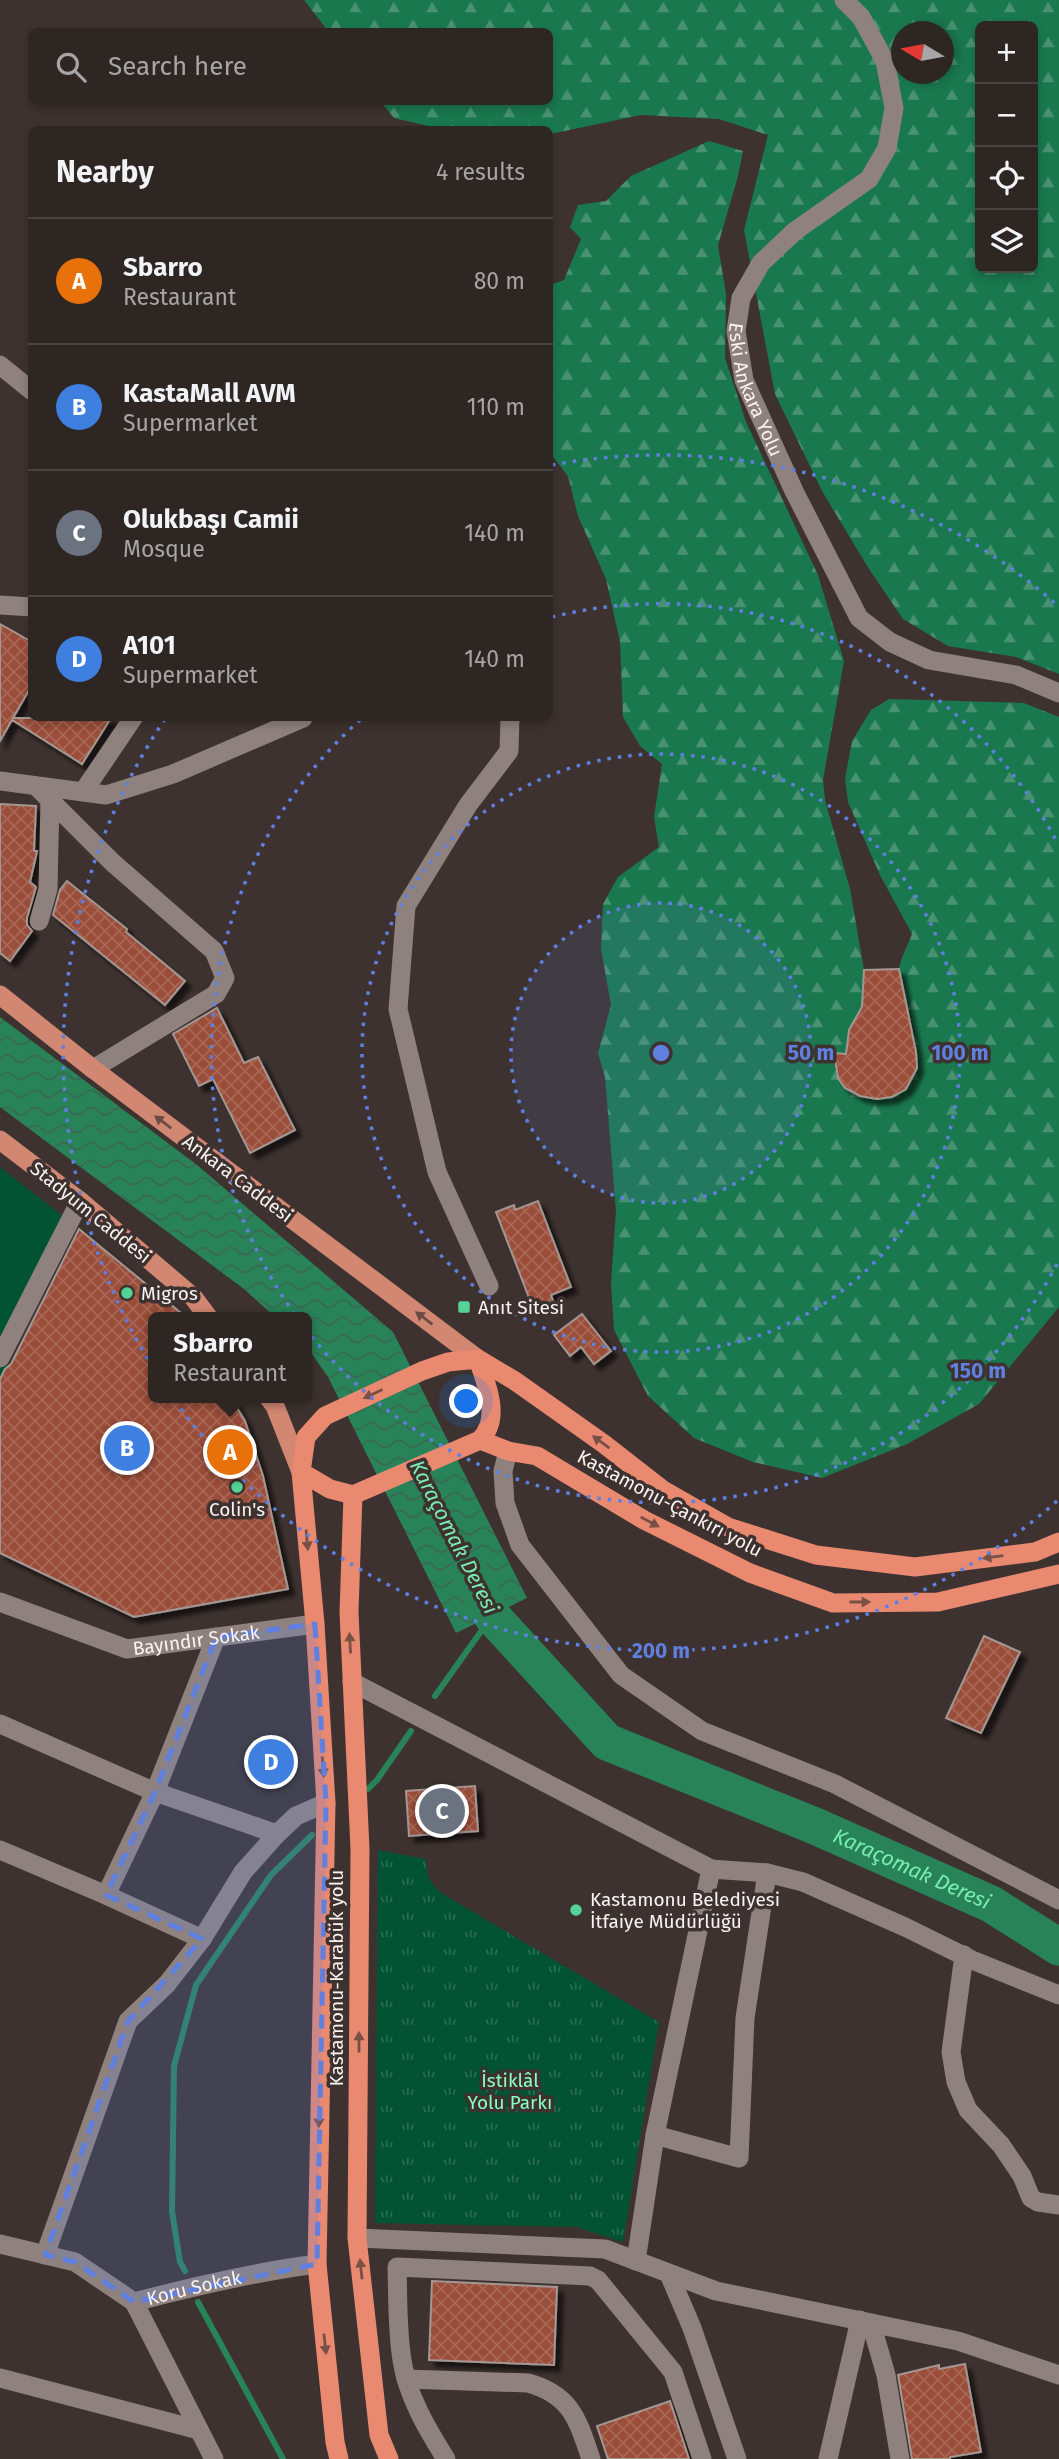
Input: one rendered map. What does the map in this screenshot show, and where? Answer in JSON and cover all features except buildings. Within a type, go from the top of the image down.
[{"type":"highway","points":[[302,1472],[330,1489],[353,1495],[480,1440],[487,1433],[492,1408],[478,1359],[448,1362],[422,1371],[325,1416],[306,1437],[302,1472],[326,1802],[317,2264],[339,2459]]},
{"type":"highway","name":"Kastamonu-Çankırı yolu","points":[[478,1359],[515,1381],[593,1436],[663,1490],[728,1527],[816,1555],[915,1567],[1035,1552],[1059,1542]]},
{"type":"highway","name":"Kastamonu-Çankırı yolu","points":[[480,1440],[508,1451],[537,1456],[644,1520],[750,1573],[833,1603],[938,1602],[1059,1574]]},
{"type":"highway","name":"Kastamonu-Karabük yolu","points":[[353,1495],[349,1612],[360,1849],[357,2238],[379,2435],[389,2459]]},
{"type":"highway","points":[[379,2435],[397,2459]]},
{"type":"main road","name":"Ankara Caddesi","points":[[0,995],[93,1069],[478,1359]]},
{"type":"main road","name":"Stadyum Caddesi","points":[[0,1140],[80,1201],[193,1297],[204,1312]]},
{"type":"main road","points":[[273,1403],[302,1472]]},
{"type":"street","name":"Eski Ankara Yolu","points":[[844,0],[861,17],[885,61],[894,108],[887,148],[869,179],[795,232],[761,263],[741,298],[736,331],[744,380],[794,491],[859,618],[890,642],[929,660],[1016,675],[1059,692]]},
{"type":"street","points":[[0,365],[28,388]]},
{"type":"street","points":[[0,605],[28,607]]},
{"type":"street","points":[[83,792],[130,721]]},
{"type":"street","points":[[0,781],[106,795],[173,774],[296,721]]},
{"type":"street","points":[[489,1286],[437,1172],[398,1009],[406,906],[468,805],[509,751],[510,721]]},
{"type":"street","points":[[36,786],[112,862],[214,951],[225,978],[216,994],[93,1069]]},
{"type":"street","points":[[39,921],[48,888],[50,800]]},
{"type":"street","points":[[0,1358],[80,1201]]},
{"type":"street","points":[[508,1451],[503,1471],[505,1503],[520,1545],[621,1675],[702,1731],[835,1784],[1059,1900]]},
{"type":"street","name":"Bayındır Sokak","points":[[0,1602],[127,1649],[315,1624]]},
{"type":"street","points":[[106,1895],[155,1792],[216,1637]]},
{"type":"street","points":[[352,1682],[711,1869],[767,1873],[803,1882],[1059,1995]]},
{"type":"street","points":[[0,1724],[155,1792],[276,1834]]},
{"type":"street","points":[[45,2255],[128,2021],[167,1984],[202,1939],[243,1872],[276,1834],[296,1816],[326,1802]]},
{"type":"street","points":[[0,1850],[202,1939]]},
{"type":"street","points":[[636,2261],[655,2135],[711,1869]]},
{"type":"street","points":[[655,2135],[739,2158],[745,2018],[767,1873]]},
{"type":"street","points":[[964,1955],[951,2052],[956,2082],[968,2110],[1001,2146],[1022,2176],[1031,2198],[1038,2202],[1059,2205]]},
{"type":"street","points":[[357,2238],[605,2249],[716,2291],[958,2341],[1059,2375]]},
{"type":"street","points":[[396,2240],[402,2360],[406,2379],[418,2410],[446,2459]]},
{"type":"street","name":"Koru Sokak","points":[[0,2244],[75,2262],[134,2302],[224,2279],[317,2264]]},
{"type":"street","points":[[397,2267],[590,2276],[598,2280],[673,2372],[702,2459]]},
{"type":"street","points":[[668,2274],[692,2328],[737,2459]]},
{"type":"street","points":[[134,2302],[214,2459]]},
{"type":"street","points":[[828,2459],[866,2322]]},
{"type":"street","points":[[866,2322],[886,2375],[900,2459]]},
{"type":"street","points":[[0,2378],[199,2430]]},
{"type":"street","points":[[406,2379],[528,2383],[540,2386],[568,2405],[576,2415],[591,2459]]},
{"type":"highlighted area","points":[[315,1624],[326,1803],[317,2264],[134,2302],[75,2262],[45,2255],[128,2021],[202,1939],[106,1895],[155,1792],[216,1637]]},
{"type":"green space","points":[[304,0],[1059,0],[1059,674],[1016,657],[948,646],[903,619],[822,491],[775,394],[744,230],[768,135],[719,119],[641,115],[553,133],[553,126],[428,126],[394,118],[383,105],[553,105],[553,28],[326,28]]},
{"type":"green space","points":[[709,141],[743,151],[718,245],[726,294],[725,358],[746,422],[818,575],[844,661],[823,780],[825,800],[850,889],[864,970],[862,1007],[849,1030],[846,1054],[834,1053],[839,1081],[854,1094],[873,1099],[893,1095],[902,1090],[914,1075],[917,1056],[914,1031],[899,970],[912,934],[880,875],[848,802],[845,779],[852,741],[871,710],[889,699],[1024,703],[1059,717],[1059,1307],[979,1404],[907,1444],[822,1478],[753,1462],[694,1438],[648,1396],[614,1330],[611,1283],[616,1211],[605,1077],[598,1053],[611,1005],[601,949],[603,904],[618,877],[659,847],[654,817],[662,764],[640,746],[623,717],[620,642],[606,579],[578,516],[568,476],[553,457],[553,284],[564,280],[581,239],[570,227],[578,205],[606,201],[631,176]]},
{"type":"green space","points":[[0,1167],[74,1225],[0,1379]]},
{"type":"green space","name":"İstiklâl Yolu Parkı","points":[[378,1850],[426,1859],[429,1878],[441,1893],[659,2022],[623,2242],[576,2227],[375,2223]]},
{"type":"water","points":[[0,1017],[197,1165],[393,1332],[527,1598],[456,1633],[328,1377],[312,1354],[312,1312],[269,1312],[244,1289],[0,1107]]},
{"type":"waterway","name":"Karaçomak Deresi","points":[[470,1572],[492,1616],[607,1742],[815,1826],[991,1904],[1059,1947]]},
{"type":"waterway","points":[[435,1696],[492,1616]]},
{"type":"waterway","points":[[368,1789],[411,1731]]},
{"type":"waterway","points":[[185,2271],[180,2262],[172,2211],[174,2066],[196,1985],[271,1875],[312,1835]]},
{"type":"waterway","points":[[198,2302],[283,2459]]},
{"type":"place","name":"Migros","points":[[127,1293]]},
{"type":"place","name":"Anıt Sitesi","points":[[464,1307]]},
{"type":"place","name":"KastaMall AVM","points":[[127,1448]]},
{"type":"place","name":"Sbarro","points":[[230,1452]]},
{"type":"place","name":"Colin's","points":[[237,1487]]},
{"type":"place","name":"A101","points":[[271,1762]]},
{"type":"place","name":"Olukbaşı Camii","points":[[442,1811]]},
{"type":"place","name":"Kastamonu Belediyesi İtfaiye Müdürlüğü","points":[[576,1910]]}]
